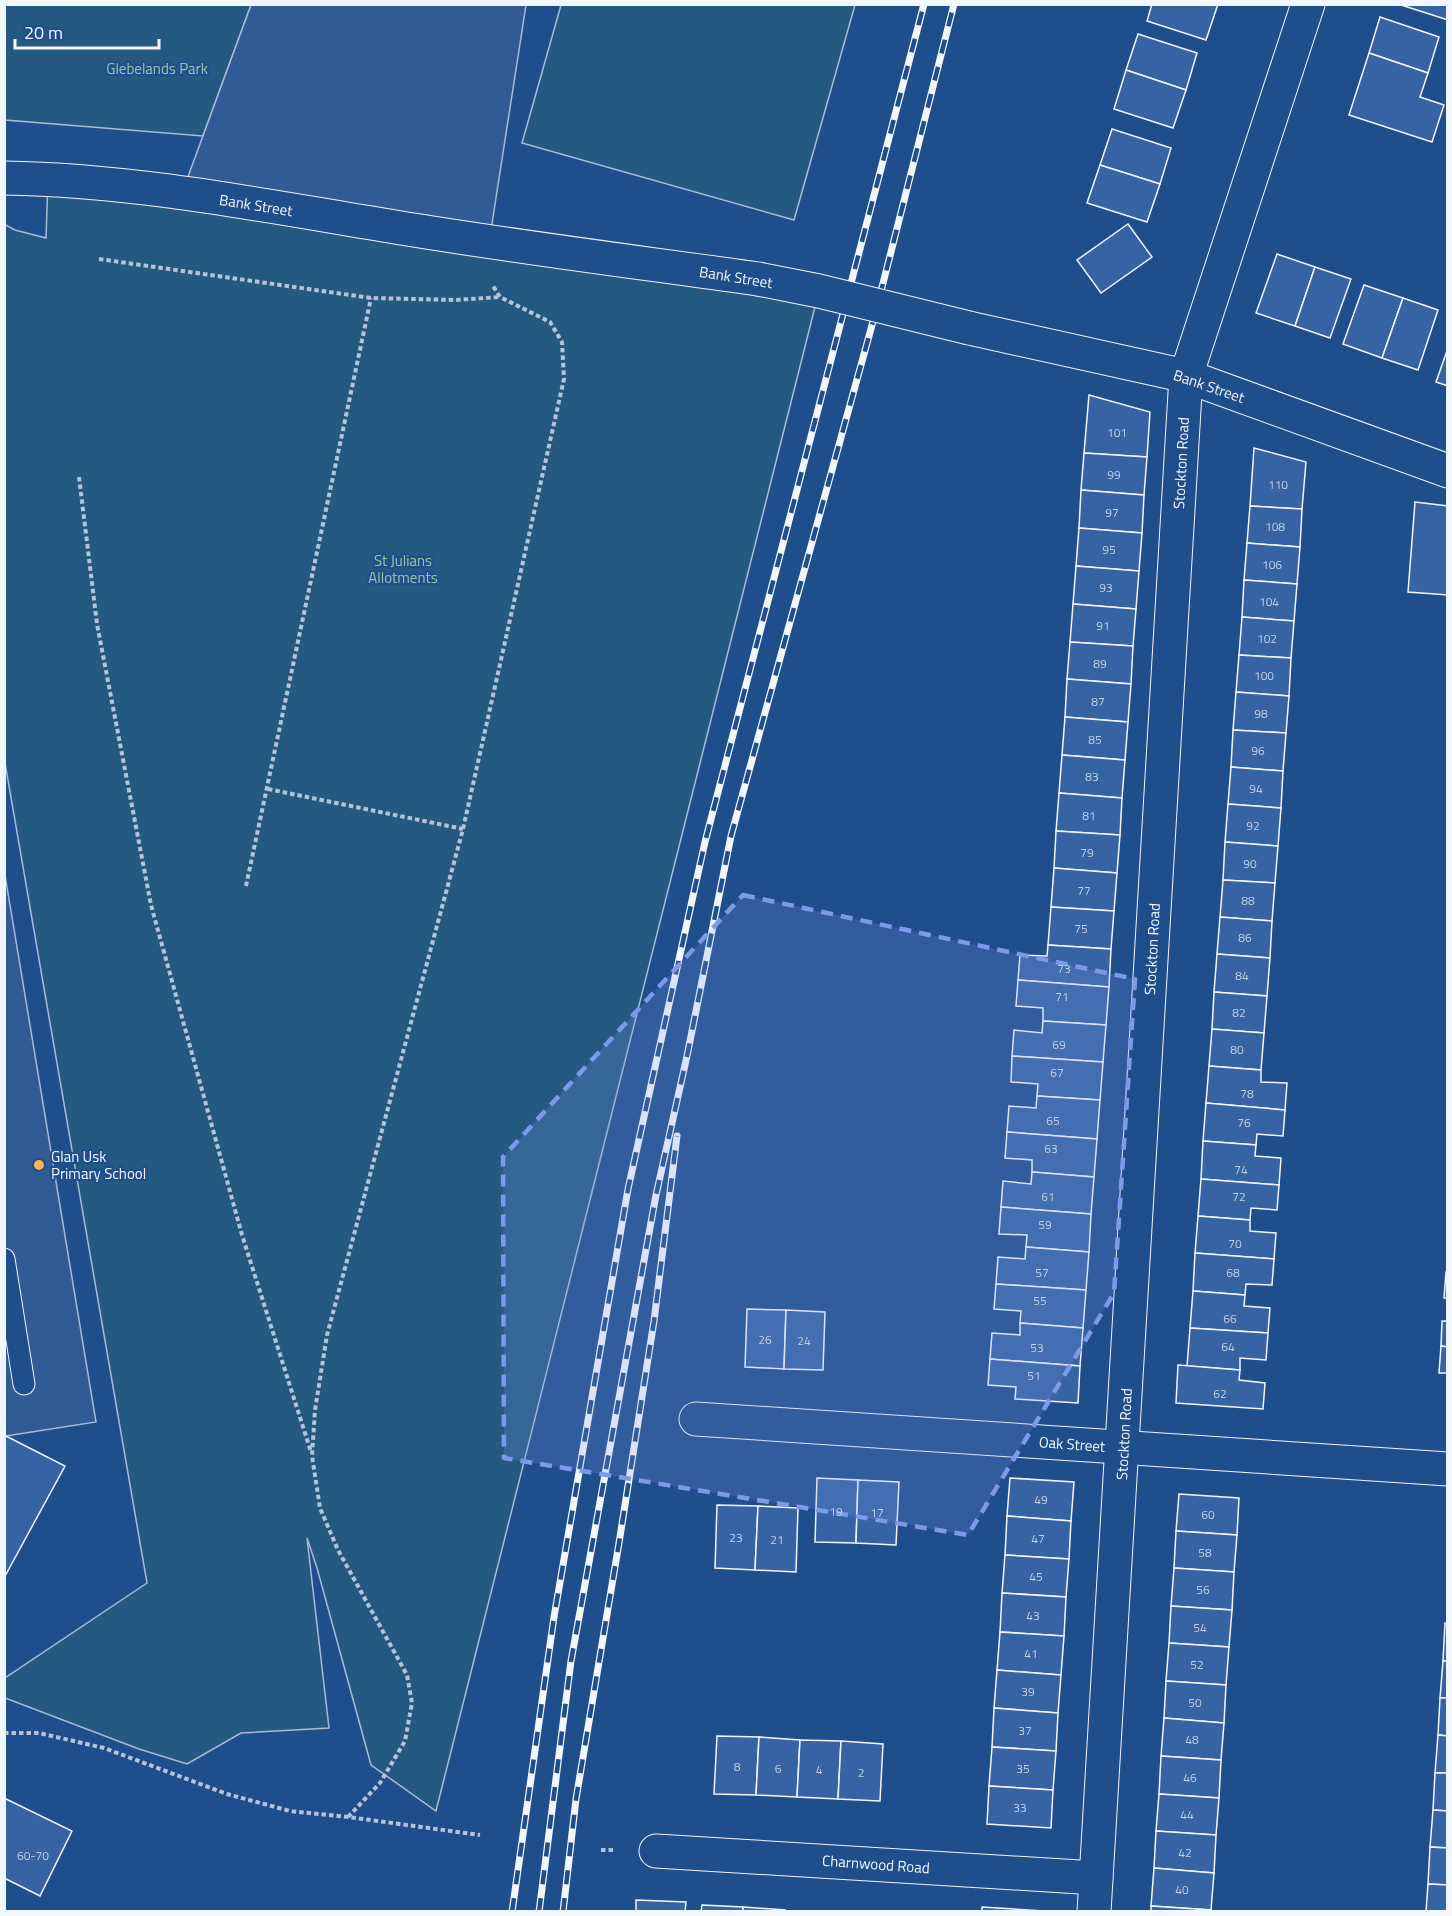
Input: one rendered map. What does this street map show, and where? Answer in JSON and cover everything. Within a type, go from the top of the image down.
[{"type":"street","name":"Stockton Road","points":[[1094,1911],[1186,376],[1308,4]]},
{"type":"street","name":"Bank Street","points":[[4,178],[48,179],[182,193],[489,243],[758,279],[819,291],[969,328],[1186,376],[1448,471]]},
{"type":"street","name":"Oak Street","points":[[696,1419],[1448,1469]]},
{"type":"street","name":"Charnwood Road","points":[[656,1851],[1096,1878]]},
{"type":"lane","points":[[4,1259],[24,1384]]},
{"type":"path","points":[[312,1456],[315,1410],[327,1335],[463,829],[564,379],[562,342],[550,322],[500,297],[486,276],[489,243]]},
{"type":"path","points":[[99,260],[371,298],[455,300],[500,297]]},
{"type":"path","points":[[246,886],[371,298]]},
{"type":"path","points":[[80,477],[97,624],[151,906],[242,1234],[312,1456],[320,1508],[338,1550],[407,1675],[412,1703],[405,1741],[380,1783],[348,1817]]},
{"type":"path","points":[[268,789],[463,829]]},
{"type":"path","points":[[4,1733],[39,1733],[104,1748],[227,1794],[290,1811],[480,1835]]},
{"type":"highlighted area","points":[[743,895],[1135,979],[1114,1293],[968,1535],[504,1458],[503,1157]]},
{"type":"green space","name":"Glebelands Park","points":[[4,5],[251,5],[203,136],[5,120]]},
{"type":"green space","points":[[561,5],[855,5],[794,220],[522,143]]},
{"type":"green space","name":"St Julians Allotments","points":[[48,179],[819,291],[436,1811],[371,1765],[307,1538],[329,1728],[241,1733],[187,1764],[139,1749],[5,1698],[5,1678],[147,1583],[5,763],[4,224],[15,230],[46,238]]},
{"type":"shaded area","points":[[251,5],[526,5],[489,243],[182,193]]},
{"type":"shaded area","points":[[4,869],[96,1422],[6,1436],[4,1435]]},
{"type":"building","points":[[1152,4],[1218,4],[1206,40],[1147,21]]},
{"type":"building","points":[[1398,4],[1448,4],[1448,20]]},
{"type":"building","points":[[1380,17],[1439,37],[1428,73],[1369,53]]},
{"type":"building","points":[[1138,34],[1197,53],[1186,90],[1126,70]]},
{"type":"building","points":[[1369,53],[1428,73],[1420,97],[1444,105],[1432,142],[1349,115]]},
{"type":"building","points":[[1126,70],[1186,90],[1173,128],[1114,109]]},
{"type":"building","points":[[1112,129],[1171,148],[1160,184],[1100,165]]},
{"type":"building","points":[[1100,165],[1160,184],[1147,222],[1087,203]]},
{"type":"building","points":[[1128,224],[1152,257],[1101,293],[1077,260]]},
{"type":"building","points":[[1277,254],[1315,267],[1295,326],[1256,313]]},
{"type":"building","points":[[1315,267],[1351,279],[1330,338],[1295,326]]},
{"type":"building","points":[[1364,285],[1403,298],[1382,358],[1343,344]]},
{"type":"building","points":[[1403,298],[1438,310],[1418,370],[1382,358]]},
{"type":"building","points":[[1448,348],[1448,386],[1436,382]]},
{"type":"building","points":[[1089,395],[1150,412],[1147,457],[1084,453]]},
{"type":"building","points":[[1254,448],[1306,462],[1302,509],[1250,506]]},
{"type":"building","points":[[1084,453],[1147,457],[1144,495],[1081,490]]},
{"type":"building","points":[[1081,490],[1144,495],[1142,533],[1079,528]]},
{"type":"building","points":[[1415,502],[1448,506],[1448,595],[1408,592]]},
{"type":"building","points":[[1250,506],[1302,509],[1300,547],[1247,543]]},
{"type":"building","points":[[1079,528],[1142,533],[1139,571],[1076,566]]},
{"type":"building","points":[[1247,543],[1300,547],[1297,584],[1244,580]]},
{"type":"building","points":[[1076,566],[1139,571],[1136,609],[1073,604]]},
{"type":"building","points":[[1244,580],[1297,584],[1294,621],[1242,617]]},
{"type":"building","points":[[1073,604],[1136,609],[1133,646],[1070,642]]},
{"type":"building","points":[[1242,617],[1294,621],[1291,658],[1239,655]]},
{"type":"building","points":[[1070,642],[1133,646],[1131,684],[1067,679]]},
{"type":"building","points":[[1239,655],[1291,658],[1289,696],[1236,692]]},
{"type":"building","points":[[1067,679],[1131,684],[1128,722],[1065,717]]},
{"type":"building","points":[[1236,692],[1289,696],[1286,733],[1233,730]]},
{"type":"building","points":[[1065,717],[1128,722],[1125,760],[1062,755]]},
{"type":"building","points":[[1233,730],[1286,733],[1283,771],[1231,767]]},
{"type":"building","points":[[1062,755],[1125,760],[1122,798],[1059,793]]},
{"type":"building","points":[[1231,767],[1283,771],[1281,808],[1228,804]]},
{"type":"building","points":[[1059,793],[1122,798],[1120,835],[1056,831]]},
{"type":"building","points":[[1228,804],[1281,808],[1278,846],[1225,842]]},
{"type":"building","points":[[1056,831],[1120,835],[1117,873],[1054,868]]},
{"type":"building","points":[[1225,842],[1278,846],[1275,883],[1223,880]]},
{"type":"building","points":[[1054,868],[1117,873],[1114,911],[1051,907]]},
{"type":"building","points":[[1223,880],[1275,883],[1272,921],[1220,917]]},
{"type":"building","points":[[1051,907],[1114,911],[1111,949],[1048,945]]},
{"type":"building","points":[[1220,917],[1272,921],[1270,958],[1217,954]]},
{"type":"building","points":[[1048,945],[1111,949],[1109,987],[1018,980],[1020,955],[1047,956]]},
{"type":"building","points":[[1217,954],[1270,958],[1267,996],[1214,992]]},
{"type":"building","points":[[1018,980],[1109,987],[1106,1025],[1043,1021],[1043,1008],[1016,1006]]},
{"type":"building","points":[[1214,992],[1267,996],[1264,1033],[1212,1029]]},
{"type":"building","points":[[1043,1021],[1106,1025],[1103,1062],[1012,1056],[1014,1030],[1042,1033]]},
{"type":"building","points":[[1212,1029],[1264,1033],[1261,1070],[1209,1066]]},
{"type":"building","points":[[1012,1056],[1103,1062],[1100,1100],[1037,1096],[1038,1084],[1011,1082]]},
{"type":"building","points":[[1209,1066],[1261,1070],[1261,1082],[1287,1083],[1285,1110],[1206,1103]]},
{"type":"building","points":[[1037,1096],[1100,1100],[1097,1139],[1007,1132],[1009,1106],[1036,1108]]},
{"type":"building","points":[[1206,1103],[1285,1110],[1283,1136],[1257,1134],[1256,1145],[1203,1141]]},
{"type":"building","points":[[1007,1132],[1097,1139],[1094,1177],[1032,1172],[1032,1160],[1005,1158]]},
{"type":"building","points":[[1203,1141],[1256,1145],[1255,1156],[1281,1158],[1279,1185],[1201,1179]]},
{"type":"building","points":[[1032,1172],[1094,1177],[1091,1214],[1001,1207],[1003,1181],[1031,1184]]},
{"type":"building","points":[[1201,1179],[1279,1185],[1277,1210],[1251,1208],[1250,1220],[1198,1216]]},
{"type":"building","points":[[1001,1207],[1091,1214],[1089,1252],[1026,1247],[1027,1235],[999,1234]]},
{"type":"building","points":[[1198,1216],[1250,1220],[1250,1231],[1276,1233],[1274,1259],[1195,1253]]},
{"type":"building","points":[[1026,1247],[1089,1252],[1086,1290],[996,1284],[998,1257],[1025,1259]]},
{"type":"building","points":[[1195,1253],[1274,1259],[1272,1285],[1246,1284],[1245,1295],[1193,1291]]},
{"type":"building","points":[[1446,1272],[1448,1272],[1448,1298],[1444,1298]]},
{"type":"building","points":[[996,1284],[1086,1290],[1083,1328],[1020,1323],[1021,1311],[994,1309]]},
{"type":"building","points":[[1193,1291],[1245,1295],[1244,1306],[1270,1308],[1268,1333],[1190,1328]]},
{"type":"building","points":[[747,1309],[786,1310],[784,1369],[745,1367]]},
{"type":"building","points":[[786,1310],[825,1312],[823,1370],[784,1369]]},
{"type":"building","points":[[1442,1321],[1448,1321],[1448,1347],[1441,1346]]},
{"type":"building","points":[[1020,1323],[1083,1328],[1080,1366],[990,1359],[992,1333],[1020,1335]]},
{"type":"building","points":[[1190,1328],[1268,1333],[1266,1360],[1240,1358],[1240,1370],[1187,1366]]},
{"type":"building","points":[[1441,1346],[1448,1347],[1448,1373],[1439,1373]]},
{"type":"building","points":[[990,1359],[1080,1366],[1078,1403],[1015,1399],[1016,1387],[988,1385]]},
{"type":"building","points":[[1178,1365],[1240,1370],[1239,1380],[1265,1383],[1263,1409],[1176,1403]]},
{"type":"building","points":[[4,1435],[65,1466],[4,1578]]},
{"type":"building","points":[[817,1478],[858,1480],[856,1543],[815,1542]]},
{"type":"building","points":[[1010,1478],[1074,1482],[1071,1521],[1007,1516]]},
{"type":"building","points":[[858,1480],[899,1482],[896,1545],[856,1543]]},
{"type":"building","points":[[1179,1494],[1239,1498],[1237,1535],[1176,1531]]},
{"type":"building","points":[[717,1505],[758,1506],[755,1570],[715,1568]]},
{"type":"building","points":[[758,1506],[798,1508],[796,1572],[755,1570]]},
{"type":"building","points":[[1007,1516],[1071,1521],[1069,1559],[1005,1555]]},
{"type":"building","points":[[1176,1531],[1237,1535],[1234,1572],[1174,1568]]},
{"type":"building","points":[[1005,1555],[1069,1559],[1066,1597],[1002,1593]]},
{"type":"building","points":[[1174,1568],[1234,1572],[1232,1610],[1171,1606]]},
{"type":"building","points":[[1002,1593],[1066,1597],[1064,1636],[1000,1632]]},
{"type":"building","points":[[1171,1606],[1232,1610],[1229,1647],[1169,1643]]},
{"type":"building","points":[[1445,1623],[1448,1623],[1448,1661],[1443,1661]]},
{"type":"building","points":[[1000,1632],[1064,1636],[1061,1675],[997,1670]]},
{"type":"building","points":[[1169,1643],[1229,1647],[1226,1685],[1166,1681]]},
{"type":"building","points":[[1443,1661],[1448,1661],[1448,1698],[1440,1698]]},
{"type":"building","points":[[997,1670],[1061,1675],[1058,1713],[994,1708]]},
{"type":"building","points":[[1166,1681],[1226,1685],[1224,1723],[1164,1718]]},
{"type":"building","points":[[1440,1698],[1448,1698],[1448,1736],[1438,1735]]},
{"type":"building","points":[[994,1708],[1058,1713],[1056,1751],[992,1747]]},
{"type":"building","points":[[1164,1718],[1224,1723],[1221,1760],[1161,1756]]},
{"type":"building","points":[[1438,1735],[1448,1736],[1448,1773],[1435,1773]]},
{"type":"building","points":[[717,1736],[759,1737],[756,1795],[714,1794]]},
{"type":"building","points":[[759,1737],[800,1740],[797,1797],[756,1795]]},
{"type":"building","points":[[800,1740],[841,1741],[838,1799],[797,1797]]},
{"type":"building","points":[[841,1741],[883,1744],[880,1801],[838,1799]]},
{"type":"building","points":[[992,1747],[1056,1751],[1053,1790],[989,1786]]},
{"type":"building","points":[[1161,1756],[1221,1760],[1219,1798],[1159,1794]]},
{"type":"building","points":[[1435,1773],[1448,1773],[1448,1811],[1433,1810]]},
{"type":"building","points":[[989,1786],[1053,1790],[1051,1828],[987,1824]]},
{"type":"building","points":[[1159,1794],[1219,1798],[1216,1835],[1156,1831]]},
{"type":"building","points":[[4,1798],[72,1831],[40,1896],[4,1878]]},
{"type":"building","points":[[1433,1810],[1448,1811],[1448,1848],[1430,1847]]},
{"type":"building","points":[[1156,1831],[1216,1835],[1214,1873],[1154,1868]]},
{"type":"building","points":[[1430,1847],[1448,1848],[1448,1885],[1428,1884]]},
{"type":"building","points":[[1154,1868],[1214,1873],[1211,1910],[1151,1906]]},
{"type":"building","points":[[1428,1884],[1448,1885],[1448,1912],[1426,1912]]},
{"type":"building","points":[[636,1900],[686,1902],[685,1912],[636,1912]]},
{"type":"building","points":[[702,1905],[743,1907],[743,1912],[701,1912]]},
{"type":"building","points":[[1151,1906],[1211,1910],[1211,1912],[1151,1912]]},
{"type":"building","points":[[743,1907],[785,1910],[785,1912],[743,1912]]},
{"type":"building","points":[[982,1907],[1044,1911],[1044,1912],[982,1912]]},
{"type":"railway","points":[[512,1912],[554,1617],[628,1189],[705,842],[924,4]]},
{"type":"railway","points":[[539,1912],[571,1661],[656,1195],[687,1056],[731,836],[877,307],[954,4]]},
{"type":"railway","points":[[563,1912],[576,1799],[654,1321],[677,1136]]},
{"type":"place","name":"Glan Usk Primary School","points":[[39,1165]]}]
